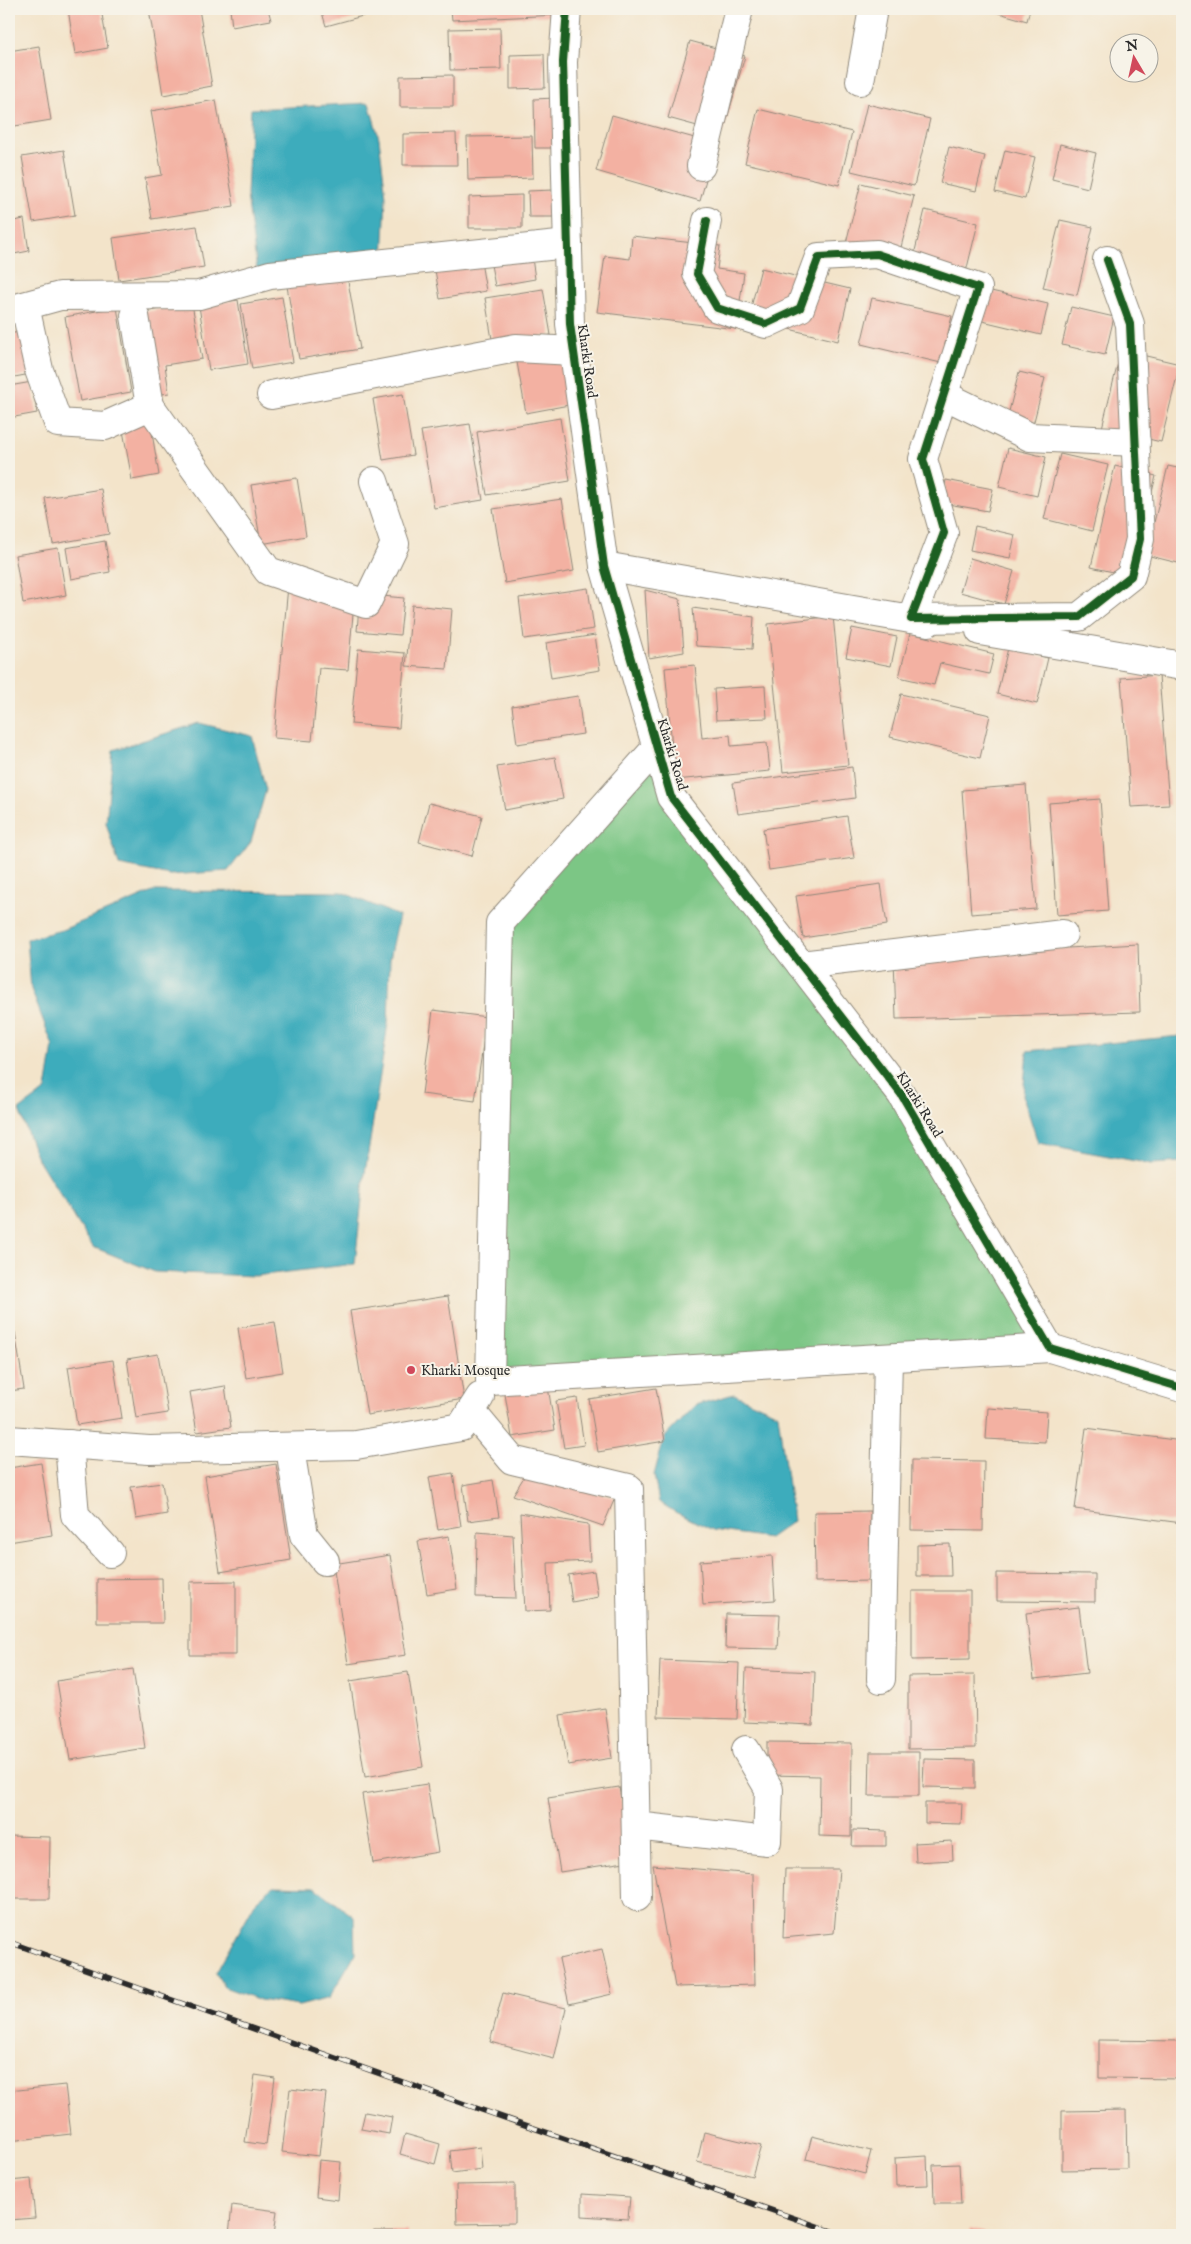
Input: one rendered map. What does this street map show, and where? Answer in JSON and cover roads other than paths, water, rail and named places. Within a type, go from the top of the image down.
[{"type":"street","name":"Kharki Road","points":[[567,9],[563,62],[570,324],[604,566],[671,797],[901,1094],[1050,1348]]},
{"type":"street","points":[[700,166],[739,9]]},
{"type":"street","points":[[860,81],[873,9]]},
{"type":"street","points":[[707,221],[698,274],[717,308],[766,324],[800,308],[819,257],[877,254],[978,288],[923,459],[944,533],[911,619]]},
{"type":"street","points":[[150,406],[105,426],[58,423],[17,308],[60,296],[199,295],[270,275],[568,244]]},
{"type":"street","points":[[911,619],[1079,617],[1131,576],[1140,540],[1130,324],[1107,260]]},
{"type":"street","points":[[136,316],[150,406],[268,572],[366,604],[394,544],[374,481]]},
{"type":"street","points":[[270,396],[516,348],[574,351]]},
{"type":"street","points":[[944,395],[1030,437],[1136,442]]},
{"type":"street","points":[[604,566],[1182,666]]},
{"type":"street","points":[[9,1440],[149,1450],[356,1445],[461,1428],[490,1381],[500,923],[657,747]]},
{"type":"street","points":[[801,965],[1063,934]]},
{"type":"street","points":[[490,1381],[1050,1348],[1182,1388]]},
{"type":"street","points":[[881,1679],[888,1358]]},
{"type":"street","points":[[471,1411],[512,1460],[629,1488],[637,1897]]},
{"type":"street","points":[[69,1444],[75,1515],[110,1552]]},
{"type":"street","points":[[292,1461],[304,1535],[325,1561]]},
{"type":"street","points":[[636,1826],[767,1841],[769,1789],[746,1750]]},
{"type":"water","points":[[369,103],[379,138],[386,197],[383,260],[257,271],[247,195],[251,109]]},
{"type":"water","points":[[199,723],[252,736],[266,790],[251,842],[228,871],[170,875],[119,865],[106,823],[113,750]]},
{"type":"water","points":[[155,891],[342,892],[399,916],[390,959],[388,1023],[364,1180],[355,1264],[255,1276],[155,1272],[93,1247],[36,1156],[19,1110],[46,1090],[53,1046],[31,989],[27,939],[62,930]]},
{"type":"water","points":[[1180,1036],[1182,1043],[1182,1162],[1152,1164],[1038,1143],[1023,1096],[1027,1051]]},
{"type":"water","points":[[734,1394],[778,1414],[793,1521],[769,1538],[713,1530],[675,1512],[659,1502],[654,1475],[664,1438],[695,1405]]},
{"type":"water","points":[[273,1886],[315,1887],[354,1917],[355,1954],[329,1998],[299,2006],[260,2000],[224,1987],[216,1973],[256,1901]]},
{"type":"railway","points":[[9,1942],[476,2108],[843,2235]]},
{"type":"place","name":"Kharki Mosque","points":[[411,1370]]}]
